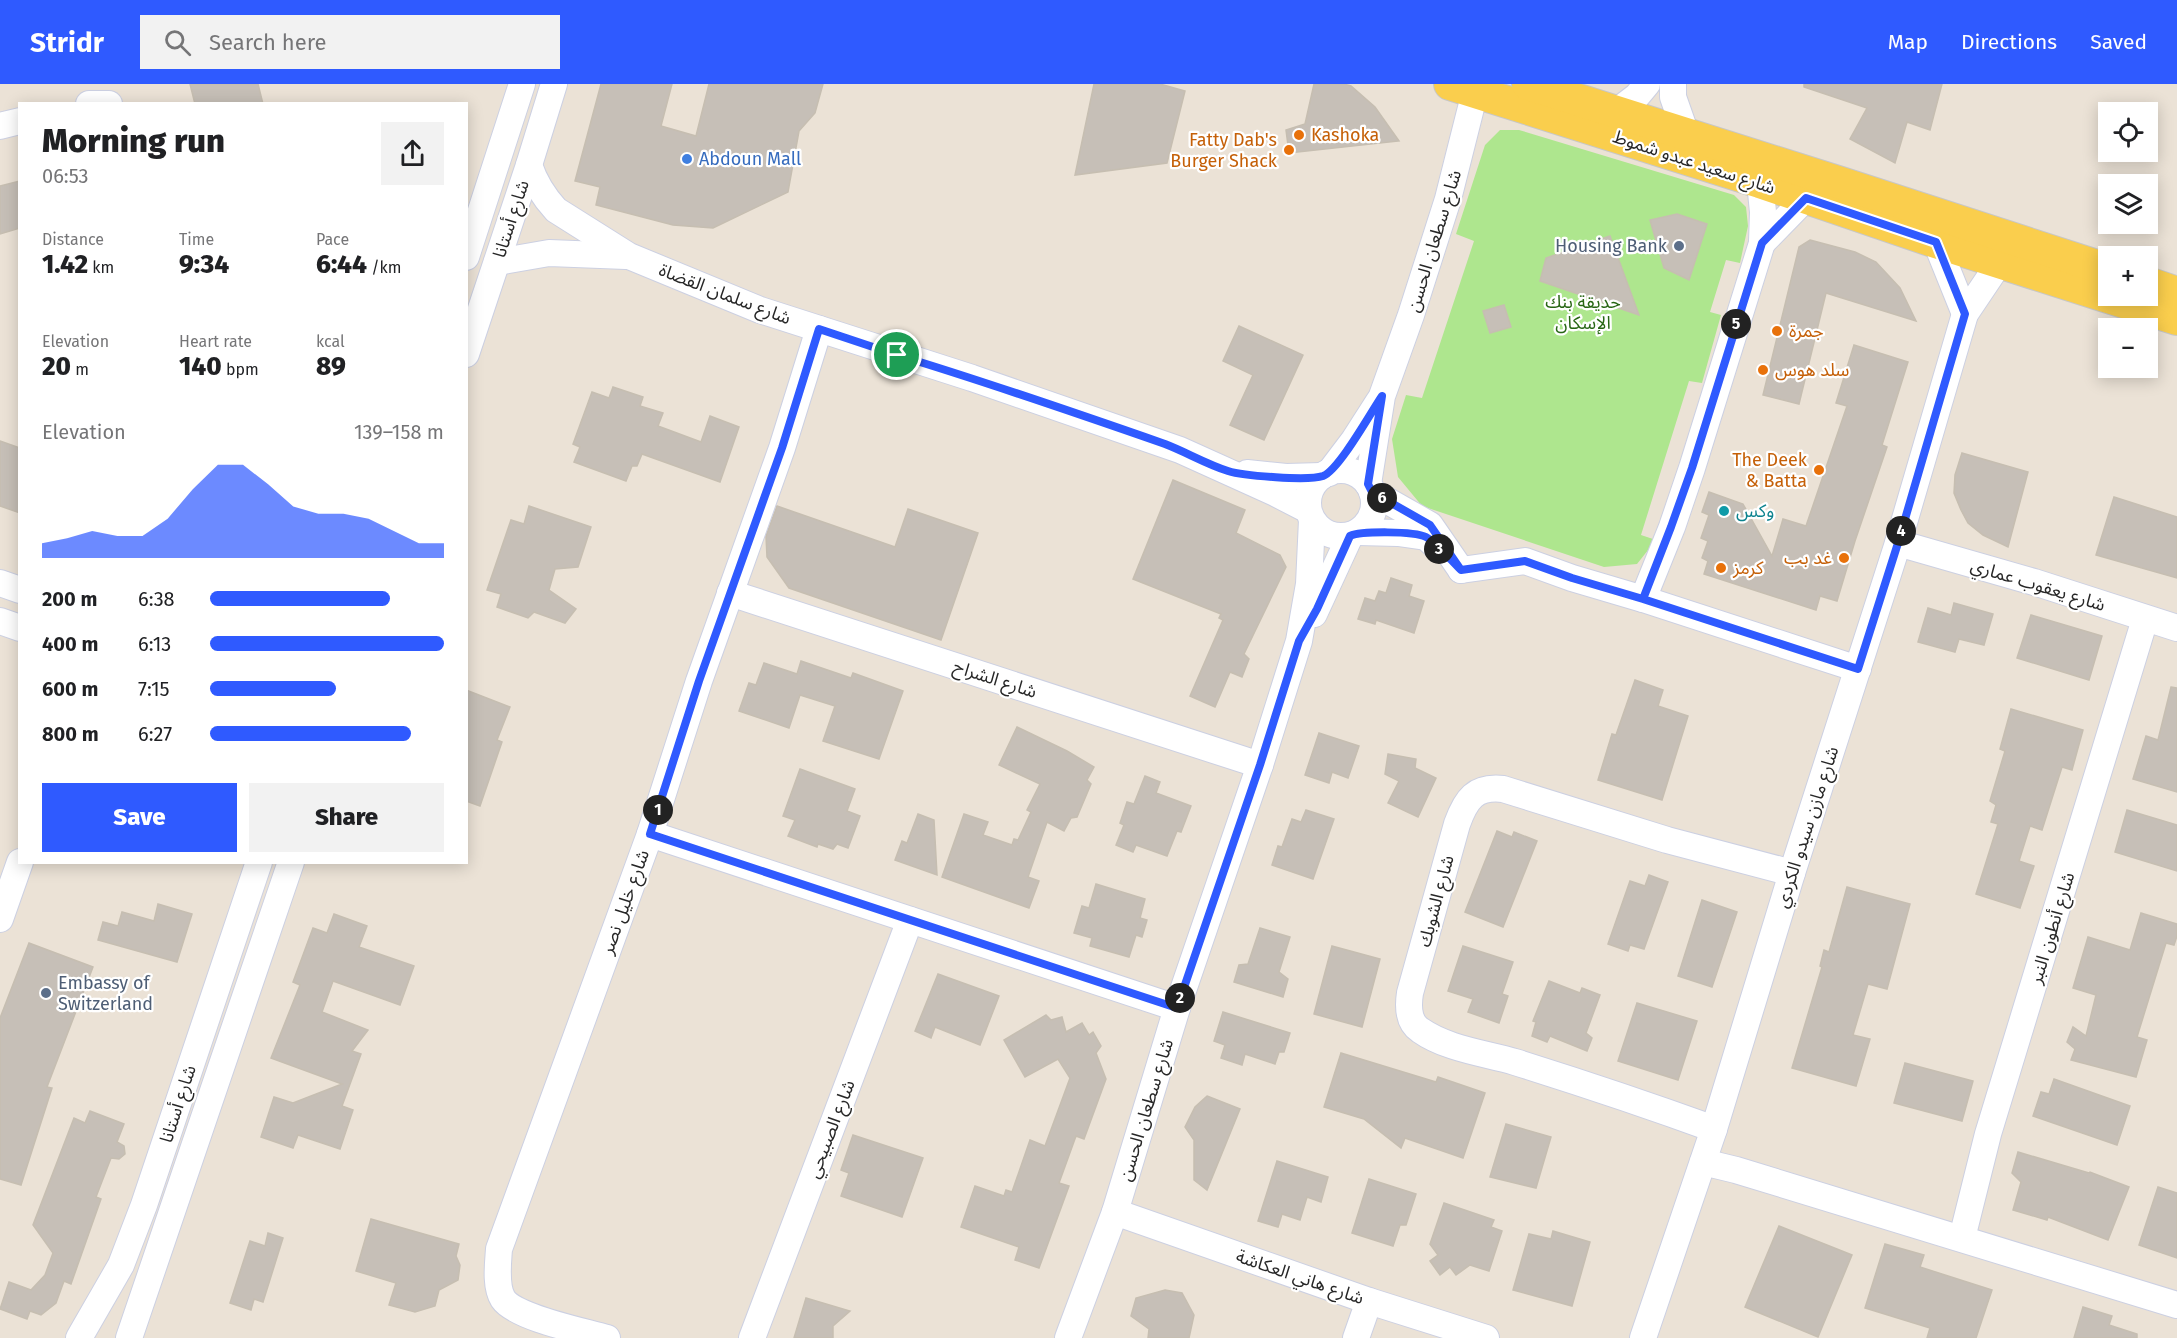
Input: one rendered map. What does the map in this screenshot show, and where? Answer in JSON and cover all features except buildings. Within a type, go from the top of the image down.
[{"type":"main road","name":"شارع سعيد عبدو شموط","points":[[1528,84],[2098,266]]},
{"type":"main road","name":"شارع سعيد عبدو شموط","points":[[1467,87],[2177,319]]},
{"type":"main road","points":[[2158,286],[2177,293]]},
{"type":"street","name":"شارع أستانا","points":[[468,251],[522,84]]},
{"type":"street","name":"شارع أستانا","points":[[468,348],[554,84]]},
{"type":"street","points":[[1616,112],[1628,104],[1647,84]]},
{"type":"street","points":[[1673,84],[1673,97],[1686,134]]},
{"type":"street","name":"شارع سطعان الحسن","points":[[1370,488],[1382,396],[1448,199],[1467,87]]},
{"type":"street","points":[[0,126],[18,122]]},
{"type":"street","name":"شارع سلمان القضاة","points":[[529,165],[535,182],[546,200],[556,210],[629,256],[760,310],[972,378],[1180,450],[1229,471],[1310,515]]},
{"type":"street","points":[[1643,599],[1692,468],[1762,243],[1763,206],[1760,182]]},
{"type":"street","points":[[1762,243],[1806,198]]},
{"type":"street","points":[[1936,242],[1965,314]]},
{"type":"street","name":"شارع سلمان القضاة","points":[[497,262],[549,253],[629,256]]},
{"type":"street","name":"شارع مازن سيدو الكردي","points":[[1643,1338],[1714,1129],[1792,873],[1898,543],[1965,314],[2000,262]]},
{"type":"street","name":"شارع خليل نصر","points":[[607,1338],[511,1309],[502,1297],[498,1266],[499,1249],[650,834],[699,681],[782,448],[819,329]]},
{"type":"street","name":"شارع سطعان الحسن","points":[[1325,474],[1354,440],[1382,396]]},
{"type":"street","points":[[1339,470],[1360,476],[1370,488],[1430,525],[1461,570],[1426,537],[1398,533],[1354,534],[1338,537],[1328,534],[1319,528],[1310,515],[1310,491],[1325,474],[1339,470]]},
{"type":"street","name":"شارع سلمان القضاة","points":[[1229,471],[1286,477],[1325,474]]},
{"type":"street","points":[[1354,534],[1366,525],[1372,515],[1374,504],[1370,488]]},
{"type":"street","name":"شارع سطعان الحسن","points":[[1068,1338],[1115,1212],[1177,1008],[1260,765],[1299,641],[1310,584],[1310,515]]},
{"type":"street","name":"شارع سطعان الحسن","points":[[1299,641],[1354,534]]},
{"type":"street","name":"شارع يعقوب عماري","points":[[1898,543],[2034,582],[2177,628]]},
{"type":"street","points":[[1461,570],[1525,561],[1858,669]]},
{"type":"street","points":[[0,583],[18,589]]},
{"type":"street","name":"شارع الشراح","points":[[730,593],[1260,765]]},
{"type":"street","name":"شارع أنطون النبر","points":[[1962,1238],[1988,1134],[2145,619]]},
{"type":"street","points":[[0,621],[18,627]]},
{"type":"street","name":"شارع الشوبك","points":[[1714,1129],[1512,1061],[1448,1044],[1419,1030],[1407,1007],[1457,824],[1465,804],[1474,794],[1490,788],[1503,789],[1667,840],[1792,873]]},
{"type":"street","points":[[650,834],[1177,1008]]},
{"type":"street","points":[[0,919],[19,864]]},
{"type":"street","name":"شارع أستانا","points":[[79,1338],[121,1265],[141,1215],[258,864]]},
{"type":"street","name":"شارع أستانا","points":[[129,1338],[290,864]]},
{"type":"street","name":"شارع الصبيحي","points":[[752,1338],[910,920]]},
{"type":"street","points":[[1703,1162],[1962,1238],[2177,1305]]},
{"type":"street","name":"شارع هاني العكاشة","points":[[1115,1212],[1369,1301],[1486,1338]]},
{"type":"street","points":[[1356,1338],[1369,1301]]},
{"type":"green space","name":"حديقة بنك الإسكان","points":[[1500,130],[1519,130],[1734,195],[1746,207],[1748,226],[1740,263],[1726,260],[1710,312],[1721,315],[1702,383],[1689,381],[1641,535],[1656,540],[1637,564],[1604,567],[1422,506],[1398,477],[1392,439],[1406,395],[1422,398],[1474,241],[1456,234],[1485,145]]},
{"type":"place","name":"Kashoka","points":[[1299,135]]},
{"type":"place","name":"Fatty Dab's Burger Shack","points":[[1289,150]]},
{"type":"place","name":"Abdoun Mall","points":[[687,159]]},
{"type":"place","name":"Housing Bank","points":[[1679,246]]},
{"type":"place","name":"جمرة","points":[[1777,331]]},
{"type":"place","name":"سلد هوس","points":[[1763,370]]},
{"type":"place","name":"The Deek & Batta","points":[[1819,470]]},
{"type":"place","name":"وكس","points":[[1724,511]]},
{"type":"place","name":"غد بب","points":[[1844,558]]},
{"type":"place","name":"كرمز","points":[[1721,568]]},
{"type":"place","name":"Embassy of Switzerland","points":[[46,993]]},
{"type":"route","points":[[897,355],[819,329],[782,448],[699,681],[650,834],[1177,1008],[1260,765],[1299,641],[1317,609],[1350,536],[1358,532],[1398,533],[1426,537],[1461,570],[1525,561],[1572,578],[1858,669],[1898,543],[1965,314],[1936,242],[1806,198],[1762,243],[1692,468],[1643,599],[1525,561],[1461,570],[1430,525],[1372,492],[1368,484],[1382,396],[1354,440],[1329,473],[1322,476],[1304,477],[1261,475],[1229,471],[1180,450],[1110,425],[897,355]]}]
